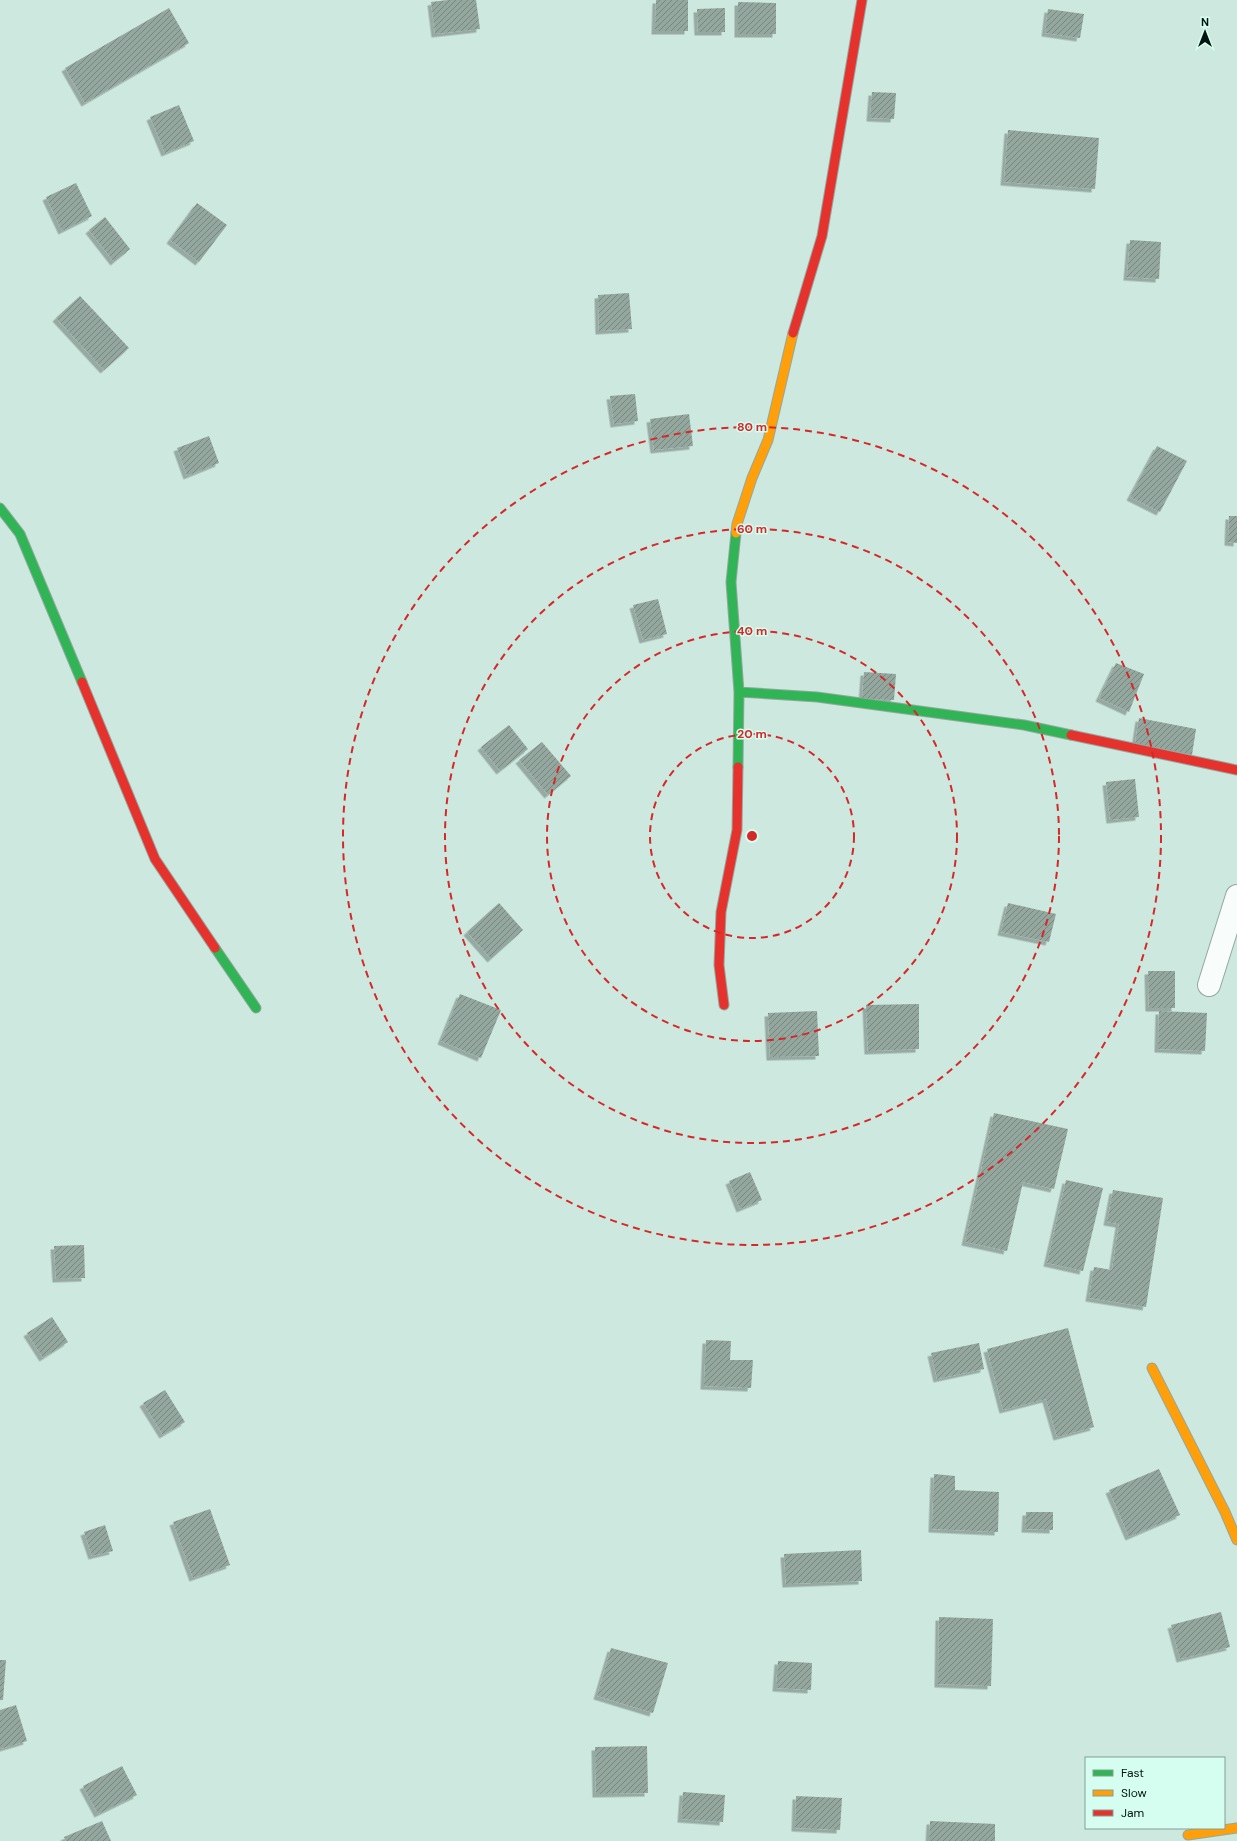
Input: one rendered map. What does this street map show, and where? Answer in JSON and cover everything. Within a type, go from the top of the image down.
[{"type":"street","points":[[724,1005],[719,965],[721,912],[737,830],[739,692],[731,582],[737,524],[752,478],[768,440],[795,325],[822,236],[862,0]]},
{"type":"street","points":[[0,508],[20,534],[155,859],[256,1008]]},
{"type":"street","points":[[739,692],[817,697],[1024,725],[1237,770]]},
{"type":"street","points":[[1209,986],[1237,896]]},
{"type":"street","points":[[1152,1368],[1225,1512],[1237,1540]]},
{"type":"street","points":[[1188,1835],[1237,1828]]},
{"type":"building","points":[[448,0],[476,0],[480,29],[435,34],[431,2]]},
{"type":"building","points":[[656,0],[688,0],[688,31],[655,31]]},
{"type":"building","points":[[738,2],[776,3],[776,34],[738,34]]},
{"type":"building","points":[[169,8],[189,43],[85,103],[65,68]]},
{"type":"building","points":[[725,8],[725,32],[698,32],[697,9]]},
{"type":"building","points":[[1048,9],[1084,14],[1080,38],[1045,33]]},
{"type":"building","points":[[872,92],[896,93],[894,119],[870,118]]},
{"type":"building","points":[[179,105],[194,141],[165,153],[150,117]]},
{"type":"building","points":[[1008,130],[1099,138],[1095,189],[1004,182]]},
{"type":"building","points":[[76,183],[92,216],[62,231],[46,197]]},
{"type":"building","points":[[197,203],[227,225],[199,262],[170,240]]},
{"type":"building","points":[[105,217],[130,249],[114,262],[89,230]]},
{"type":"building","points":[[1130,240],[1161,242],[1159,279],[1127,277]]},
{"type":"building","points":[[629,293],[632,329],[599,331],[598,295]]},
{"type":"building","points":[[80,296],[129,348],[104,370],[56,318]]},
{"type":"building","points":[[635,394],[638,421],[614,424],[610,396]]},
{"type":"building","points":[[689,414],[693,446],[654,450],[650,419]]},
{"type":"building","points":[[209,436],[219,463],[187,476],[177,448]]},
{"type":"building","points":[[1157,446],[1187,461],[1160,512],[1130,497]]},
{"type":"building","points":[[1229,516],[1237,516],[1237,543],[1228,542]]},
{"type":"building","points":[[658,599],[667,634],[643,640],[633,605]]},
{"type":"building","points":[[1116,663],[1144,674],[1129,712],[1099,698]]},
{"type":"building","points":[[864,672],[896,674],[894,700],[862,699]]},
{"type":"building","points":[[1139,718],[1196,729],[1192,755],[1135,744]]},
{"type":"building","points":[[509,725],[528,749],[500,771],[481,747]]},
{"type":"building","points":[[542,742],[571,776],[548,795],[519,760]]},
{"type":"building","points":[[1135,779],[1139,817],[1110,820],[1106,782]]},
{"type":"building","points":[[499,903],[523,930],[491,959],[467,932]]},
{"type":"building","points":[[1008,903],[1056,914],[1049,942],[1001,932]]},
{"type":"building","points":[[1148,971],[1175,971],[1175,1008],[1149,1008]]},
{"type":"building","points":[[460,994],[501,1010],[481,1058],[441,1041]]},
{"type":"building","points":[[919,1004],[919,1049],[868,1051],[866,1005]]},
{"type":"building","points":[[817,1011],[819,1056],[770,1057],[768,1013]]},
{"type":"building","points":[[1159,1011],[1207,1013],[1205,1051],[1158,1049]]},
{"type":"building","points":[[994,1113],[1068,1129],[1054,1189],[1023,1182],[1007,1251],[965,1242]]},
{"type":"building","points":[[750,1172],[762,1200],[740,1209],[729,1181]]},
{"type":"building","points":[[1066,1180],[1103,1188],[1083,1271],[1047,1263]]},
{"type":"building","points":[[1113,1190],[1163,1198],[1146,1307],[1089,1298],[1094,1267],[1112,1270],[1119,1224],[1107,1222]]},
{"type":"building","points":[[84,1245],[85,1278],[56,1279],[54,1246]]},
{"type":"building","points":[[52,1317],[68,1342],[43,1358],[27,1333]]},
{"type":"building","points":[[1068,1328],[1094,1427],[1057,1437],[1046,1399],[1003,1410],[987,1349]]},
{"type":"building","points":[[706,1340],[731,1341],[730,1360],[753,1360],[751,1388],[704,1386]]},
{"type":"building","points":[[979,1343],[984,1369],[937,1379],[931,1353]]},
{"type":"building","points":[[165,1390],[185,1422],[163,1435],[143,1403]]},
{"type":"building","points":[[1159,1469],[1180,1515],[1129,1537],[1109,1490]]},
{"type":"building","points":[[934,1474],[955,1476],[955,1490],[999,1492],[998,1532],[932,1529]]},
{"type":"building","points":[[210,1509],[230,1565],[193,1578],[173,1522]]},
{"type":"building","points":[[1026,1512],[1053,1512],[1053,1530],[1025,1529]]},
{"type":"building","points":[[105,1525],[113,1551],[92,1556],[84,1532]]},
{"type":"building","points":[[861,1550],[862,1581],[786,1584],[784,1554]]},
{"type":"building","points":[[1221,1612],[1230,1647],[1180,1659],[1171,1625]]},
{"type":"building","points":[[939,1617],[993,1619],[991,1686],[938,1684]]},
{"type":"building","points":[[611,1648],[668,1663],[653,1713],[597,1696]]},
{"type":"building","points":[[0,1660],[6,1660],[3,1700],[0,1700]]},
{"type":"building","points":[[778,1661],[812,1663],[811,1690],[776,1688]]},
{"type":"building","points":[[16,1705],[27,1741],[0,1749],[0,1710]]},
{"type":"building","points":[[647,1746],[648,1793],[596,1794],[595,1747]]},
{"type":"building","points":[[122,1766],[137,1795],[98,1814],[83,1786]]},
{"type":"building","points":[[683,1792],[725,1795],[723,1822],[681,1819]]},
{"type":"building","points":[[796,1796],[842,1798],[840,1830],[795,1828]]},
{"type":"building","points":[[102,1821],[111,1841],[66,1841],[64,1837]]},
{"type":"building","points":[[930,1821],[995,1824],[995,1841],[929,1841]]},
{"type":"traffic: fast","points":[[0,508],[20,534],[82,682]]},
{"type":"traffic: fast","points":[[736,533],[731,582],[739,692],[738,767]]},
{"type":"traffic: fast","points":[[739,692],[817,697],[1024,725],[1071,735]]},
{"type":"traffic: fast","points":[[215,948],[256,1008]]},
{"type":"traffic: slow","points":[[736,533],[737,524],[752,478],[768,440],[793,333]]},
{"type":"traffic: slow","points":[[1152,1368],[1225,1512],[1237,1540]]},
{"type":"traffic: slow","points":[[1188,1835],[1237,1828]]},
{"type":"traffic: jam","points":[[793,333],[822,236],[862,0]]},
{"type":"traffic: jam","points":[[82,682],[155,859],[215,948]]},
{"type":"traffic: jam","points":[[1071,735],[1237,770]]},
{"type":"traffic: jam","points":[[724,1005],[719,965],[721,912],[737,830],[738,767]]}]
